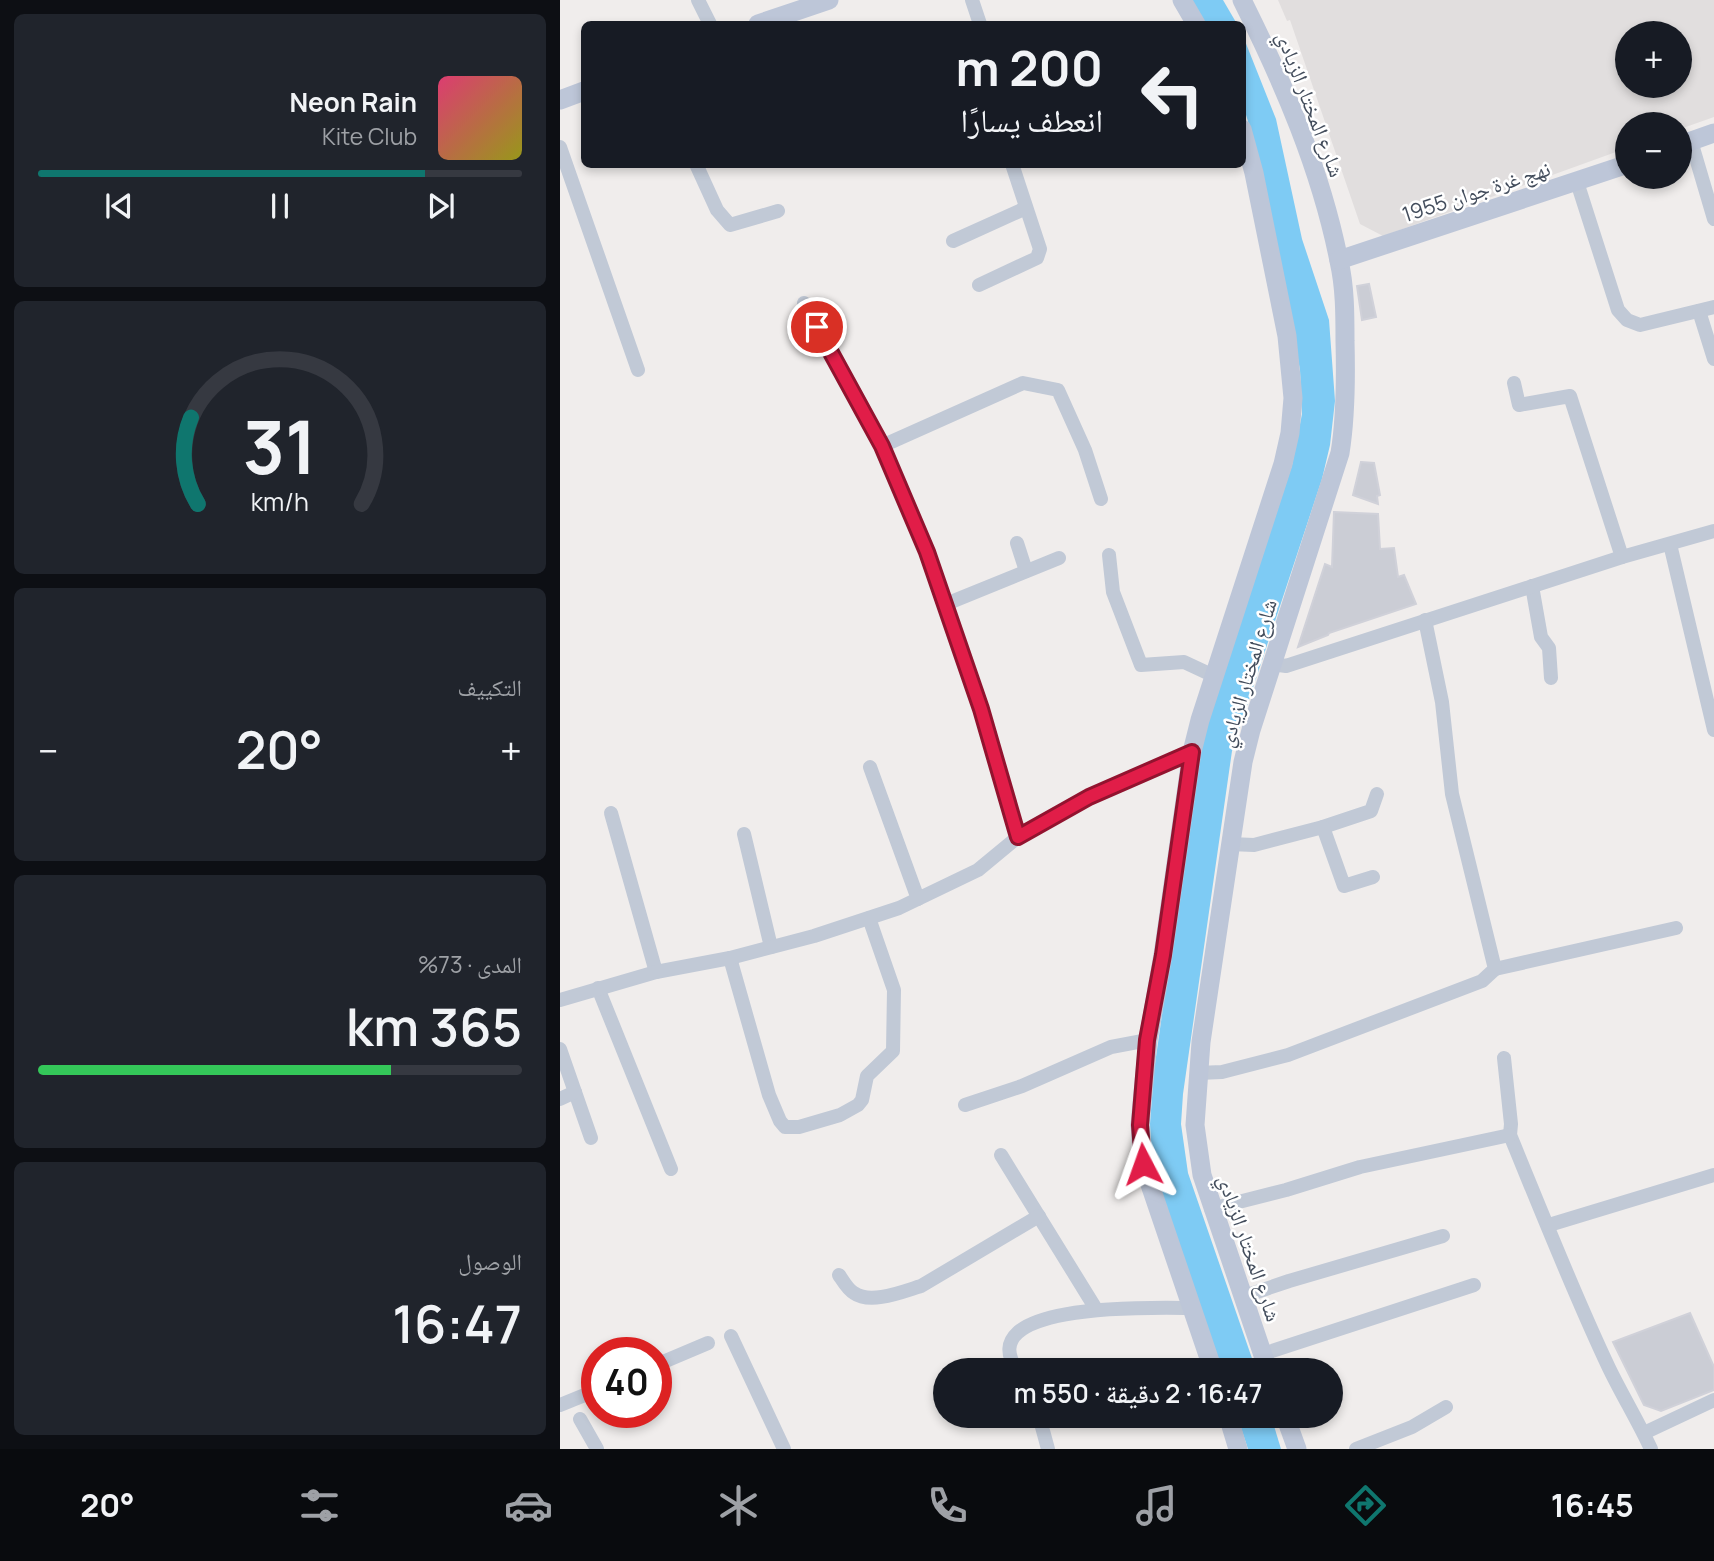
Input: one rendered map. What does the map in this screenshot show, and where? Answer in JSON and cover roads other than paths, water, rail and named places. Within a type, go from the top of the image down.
[{"type":"street","points":[[698,0],[708,21]]},
{"type":"street","points":[[770,21],[829,0]]},
{"type":"street","points":[[972,0],[979,21]]},
{"type":"street","points":[[1182,0],[1194,21]]},
{"type":"street","name":"شارع المختار الزيادي","points":[[1242,0],[1267,49],[1311,161],[1339,260],[1344,292],[1346,385],[1340,453],[1245,751],[1198,1073],[1196,1149],[1211,1209],[1265,1358]]},
{"type":"street","points":[[560,100],[581,91]]},
{"type":"street","points":[[1692,141],[1714,133]]},
{"type":"street","points":[[1209,1358],[1143,1164],[1140,1125],[1147,1040],[1163,955],[1192,752],[1283,464],[1290,433],[1293,398],[1287,336],[1246,144]]},
{"type":"street","points":[[560,147],[638,370]]},
{"type":"street","points":[[1692,159],[1714,219]]},
{"type":"street","points":[[698,168],[718,210],[730,225],[778,211]]},
{"type":"street","points":[[979,285],[1037,258],[1040,248],[1013,168]]},
{"type":"street","name":"نهج غرة جوان 1955","points":[[1339,260],[1615,169]]},
{"type":"street","points":[[1577,182],[1618,310],[1627,320],[1640,325],[1714,307]]},
{"type":"street","points":[[953,242],[1026,208]]},
{"type":"street","points":[[804,303],[882,446],[946,604],[981,709],[1018,837]]},
{"type":"street","points":[[1699,311],[1714,359]]},
{"type":"street","points":[[882,446],[1023,383],[1058,390],[1085,450],[1101,499]]},
{"type":"street","points":[[1514,383],[1519,404],[1570,396],[1622,557]]},
{"type":"street","points":[[1272,664],[1286,666],[1622,557],[1714,531]]},
{"type":"street","points":[[1017,543],[1026,571]]},
{"type":"street","points":[[1670,544],[1714,730]]},
{"type":"street","points":[[1109,555],[1113,592],[1141,665],[1184,662],[1214,676]]},
{"type":"street","points":[[946,604],[1059,558]]},
{"type":"street","points":[[1532,586],[1541,638],[1549,648],[1551,678]]},
{"type":"street","points":[[1425,620],[1442,702],[1452,794],[1495,969]]},
{"type":"street","points":[[560,1000],[656,972],[771,947],[899,908],[978,870],[1018,837],[1089,797],[1192,752]]},
{"type":"street","points":[[870,767],[918,899]]},
{"type":"street","points":[[1230,844],[1254,845],[1371,811],[1377,794]]},
{"type":"street","points":[[611,813],[656,972]]},
{"type":"street","points":[[1323,827],[1344,886],[1373,877]]},
{"type":"street","points":[[744,834],[771,947]]},
{"type":"street","points":[[730,958],[773,1104],[785,1126],[799,1128],[840,1115],[858,1105],[862,1100],[867,1076],[891,1054],[894,1047],[894,990],[869,918]]},
{"type":"street","points":[[1198,1073],[1222,1072],[1311,1047],[1482,981],[1495,969],[1676,929]]},
{"type":"street","points":[[598,988],[671,1170]]},
{"type":"street","points":[[965,1105],[1022,1086],[1111,1047],[1147,1040]]},
{"type":"street","points":[[560,1049],[591,1138]]},
{"type":"street","points":[[1504,1059],[1510,1135],[1581,1307],[1647,1444],[1714,1400]]},
{"type":"street","points":[[560,1099],[575,1092]]},
{"type":"street","points":[[1211,1209],[1360,1167],[1510,1135]]},
{"type":"street","points":[[1001,1155],[1096,1309]]},
{"type":"street","points":[[1549,1225],[1714,1175]]},
{"type":"street","points":[[839,1275],[854,1293],[864,1297],[901,1292],[921,1286],[1039,1216]]},
{"type":"street","points":[[1242,1297],[1443,1237]]},
{"type":"street","points":[[1277,1358],[1474,1285]]},
{"type":"street","points":[[1010,1358],[1008,1350],[1012,1339],[1041,1321],[1096,1309],[1194,1308]]},
{"type":"street","points":[[731,1336],[782,1449]]},
{"type":"street","points":[[672,1358],[708,1343]]},
{"type":"street","points":[[560,1405],[581,1396]]},
{"type":"street","points":[[1356,1449],[1412,1427],[1446,1407]]},
{"type":"street","points":[[580,1419],[597,1449]]},
{"type":"street","points":[[1042,1428],[1048,1449]]},
{"type":"street","points":[[1232,1428],[1238,1449]]},
{"type":"street","points":[[1289,1428],[1297,1449]]},
{"type":"water","points":[[1192,0],[1223,0],[1235,21],[1203,21]]},
{"type":"water","points":[[1246,44],[1276,119],[1302,239],[1329,320],[1335,401],[1330,445],[1322,479],[1232,751],[1183,1094],[1181,1124],[1188,1173],[1252,1358],[1218,1358],[1159,1185],[1152,1155],[1150,1124],[1154,1071],[1197,769],[1208,722],[1292,465],[1302,414],[1300,370],[1281,265],[1246,115]]},
{"type":"water","points":[[1241,1428],[1275,1428],[1281,1449],[1248,1449]]}]
